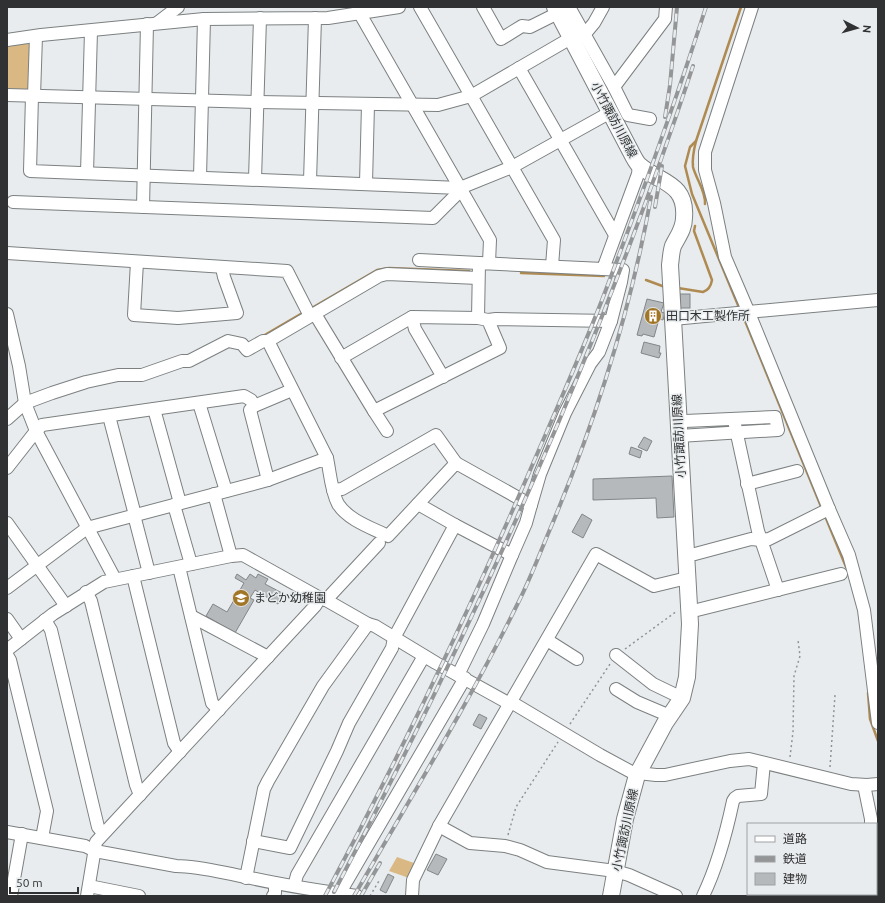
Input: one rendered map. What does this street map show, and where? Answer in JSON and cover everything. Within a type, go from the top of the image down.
[{"type":"main road","name":"小竹諏訪川原線","points":[[561,9],[579,35],[609,113],[639,165],[676,190],[683,203],[684,218],[682,232],[673,246],[671,255],[678,420],[690,624],[687,677],[682,698],[670,716],[638,774],[625,819],[611,896]]},
{"type":"street","points":[[152,24],[178,7]]},
{"type":"street","points":[[7,40],[204,19],[328,18],[362,10],[399,7]]},
{"type":"street","points":[[420,7],[554,240],[552,266]]},
{"type":"street","points":[[483,7],[501,39],[522,26],[530,28],[561,9]]},
{"type":"street","points":[[7,95],[368,105],[438,105],[471,96],[579,35],[594,23],[603,7]]},
{"type":"street","points":[[614,87],[665,19],[666,7]]},
{"type":"street","points":[[752,7],[705,152],[705,170],[725,257],[825,511],[849,555],[874,654],[878,723]]},
{"type":"street","points":[[362,10],[414,106],[490,240],[484,263],[478,278],[483,319],[500,348],[374,411]]},
{"type":"street","points":[[255,179],[260,18]]},
{"type":"street","points":[[310,181],[315,18]]},
{"type":"street","points":[[200,177],[204,19]]},
{"type":"street","points":[[143,208],[146,99],[152,24]]},
{"type":"street","points":[[87,173],[91,31]]},
{"type":"street","points":[[579,35],[614,87],[628,115],[650,119]]},
{"type":"street","points":[[36,36],[30,171],[366,183],[460,188],[512,168],[609,113]]},
{"type":"street","points":[[519,68],[615,235]]},
{"type":"street","points":[[366,183],[368,105]]},
{"type":"street","points":[[603,269],[638,174],[639,165]]},
{"type":"street","points":[[13,202],[433,218],[458,193],[460,188]]},
{"type":"street","points":[[7,253],[287,271],[309,313],[341,358],[387,431]]},
{"type":"street","points":[[339,895],[462,676],[526,522],[540,474],[565,413],[590,364],[599,352],[611,321],[622,282],[623,270],[419,260]]},
{"type":"street","points":[[137,262],[134,315],[178,318],[237,313],[222,268]]},
{"type":"street","points":[[7,419],[25,403],[86,382],[118,375],[142,375],[182,361],[189,361],[228,341],[242,344],[247,350],[263,341],[268,341],[309,313],[380,276],[387,274],[478,278]]},
{"type":"street","points":[[674,319],[878,300]]},
{"type":"street","points":[[7,314],[10,342],[25,403],[36,431],[115,579]]},
{"type":"street","points":[[341,358],[412,317],[611,321]]},
{"type":"street","points":[[412,317],[415,329],[443,377]]},
{"type":"street","points":[[268,341],[327,458],[333,490],[338,503],[344,511],[354,518],[388,536],[456,463]]},
{"type":"street","points":[[268,480],[250,410],[254,406],[292,390]]},
{"type":"street","points":[[7,468],[42,425],[244,396],[251,400],[254,406]]},
{"type":"street","points":[[199,403],[226,491]]},
{"type":"street","points":[[154,409],[177,504],[191,616],[212,703],[219,710]]},
{"type":"street","points":[[109,416],[149,573]]},
{"type":"street","points":[[678,420],[685,421],[774,417],[778,430],[679,436]]},
{"type":"street","points":[[735,419],[736,433],[761,540],[778,590]]},
{"type":"street","points":[[333,490],[342,488],[436,435],[456,463],[531,505]]},
{"type":"street","points":[[7,588],[87,528],[268,480],[327,458]]},
{"type":"street","points":[[747,484],[797,471]]},
{"type":"street","points":[[214,494],[231,556]]},
{"type":"street","points":[[418,504],[512,556]]},
{"type":"street","points":[[686,555],[751,539],[768,539],[825,511]]},
{"type":"street","points":[[7,523],[66,606]]},
{"type":"street","points":[[253,841],[290,848],[349,723],[392,648],[394,638],[455,525]]},
{"type":"street","points":[[139,896],[88,891],[96,842],[315,606],[379,543]]},
{"type":"street","points":[[412,896],[413,880],[440,826],[596,554],[654,586],[687,578]]},
{"type":"street","points":[[7,650],[45,620],[86,592],[104,582],[231,556],[243,555],[511,703],[600,755],[638,774],[656,776],[665,775],[711,764],[744,759],[754,760],[851,784],[878,784]]},
{"type":"street","points":[[689,608],[778,590],[841,574]]},
{"type":"street","points":[[133,576],[174,744],[180,752]]},
{"type":"street","points":[[86,592],[91,601],[136,785],[140,795]]},
{"type":"street","points":[[191,616],[268,657]]},
{"type":"street","points":[[7,619],[21,639]]},
{"type":"street","points":[[45,620],[51,630],[98,827],[103,833]]},
{"type":"street","points":[[246,878],[264,789],[323,686],[368,624]]},
{"type":"street","points":[[546,640],[577,659]]},
{"type":"street","points":[[7,655],[10,660],[47,811],[42,838]]},
{"type":"street","points":[[616,655],[653,684],[682,698]]},
{"type":"street","points":[[289,889],[424,656]]},
{"type":"street","points":[[616,689],[637,702],[670,716]]},
{"type":"street","points":[[703,896],[712,877],[725,840],[733,801],[738,796],[761,794],[764,763]]},
{"type":"street","points":[[864,785],[871,819],[870,823]]},
{"type":"street","points":[[440,826],[470,843],[505,846],[520,850],[548,862],[616,871],[629,875],[676,896]]},
{"type":"street","points":[[7,832],[85,846],[95,851],[275,882],[289,889],[357,896]]},
{"type":"street","points":[[11,896],[22,834]]},
{"type":"street","points":[[273,896],[275,894],[275,882]]},
{"type":"path","points":[[505,846],[516,807],[616,655],[689,608]]},
{"type":"path","points":[[788,769],[793,732],[794,676],[800,656],[798,640]]},
{"type":"path","points":[[829,779],[835,695]]},
{"type":"path","points":[[370,896],[379,881]]},
{"type":"shaded area","points":[[31,39],[31,88],[28,92],[7,91],[7,43]]},
{"type":"shaded area","points":[[397,857],[414,863],[409,878],[389,871]]},
{"type":"building","points":[[680,294],[690,294],[690,308],[680,308]]},
{"type":"building","name":"田口木工製作所","points":[[647,299],[664,303],[661,312],[665,313],[663,320],[659,319],[654,337],[643,334],[642,336],[637,335]]},
{"type":"building","points":[[644,342],[660,346],[659,353],[661,353],[659,358],[641,353]]},
{"type":"building","points":[[644,437],[652,441],[647,451],[638,447]]},
{"type":"building","points":[[631,447],[642,451],[640,458],[629,454]]},
{"type":"building","points":[[672,476],[674,517],[657,518],[656,498],[593,500],[593,479]]},
{"type":"building","points":[[582,514],[592,520],[583,538],[572,532]]},
{"type":"building","points":[[237,574],[246,580],[250,574],[256,578],[258,574],[268,579],[265,584],[284,594],[278,604],[255,590],[250,598],[254,600],[235,633],[206,616],[213,604],[227,612],[244,583],[235,578]]},
{"type":"building","points":[[479,714],[487,718],[481,729],[473,725]]},
{"type":"building","points":[[436,854],[447,859],[438,875],[427,870]]},
{"type":"building","points":[[388,874],[394,877],[386,893],[380,890]]},
{"type":"waterway","points":[[740,310],[692,194],[685,166],[690,147],[696,141],[741,7]]},
{"type":"waterway","points":[[696,141],[693,167],[704,194],[705,204]]},
{"type":"waterway","points":[[678,288],[703,292],[708,289],[712,282],[694,231],[695,226]]},
{"type":"waterway","points":[[310,309],[377,270],[389,268],[469,271]]},
{"type":"waterway","points":[[521,273],[604,276]]},
{"type":"waterway","points":[[646,280],[665,287]]},
{"type":"waterway","points":[[263,336],[304,312]]},
{"type":"waterway","points":[[743,316],[822,509]]},
{"type":"waterway","points":[[825,516],[846,567]]},
{"type":"waterway","points":[[868,693],[870,719],[878,741]]},
{"type":"railway","points":[[665,117],[670,85],[677,7]]},
{"type":"railway","points":[[325,896],[379,793],[431,688],[504,529],[566,388],[602,300],[629,227],[669,118],[706,7]]},
{"type":"railway","points":[[334,892],[436,691],[531,486],[575,383],[617,278],[656,173],[693,66]]},
{"type":"railway","points":[[655,207],[662,166]]},
{"type":"railway","points":[[354,896],[479,679],[533,570],[581,452],[609,369],[633,284],[651,197]]},
{"type":"railway","points":[[361,896],[380,863]]},
{"type":"place","name":"田口木工製作所","points":[[653,316]]},
{"type":"place","name":"まどか幼稚園","points":[[241,598]]}]
